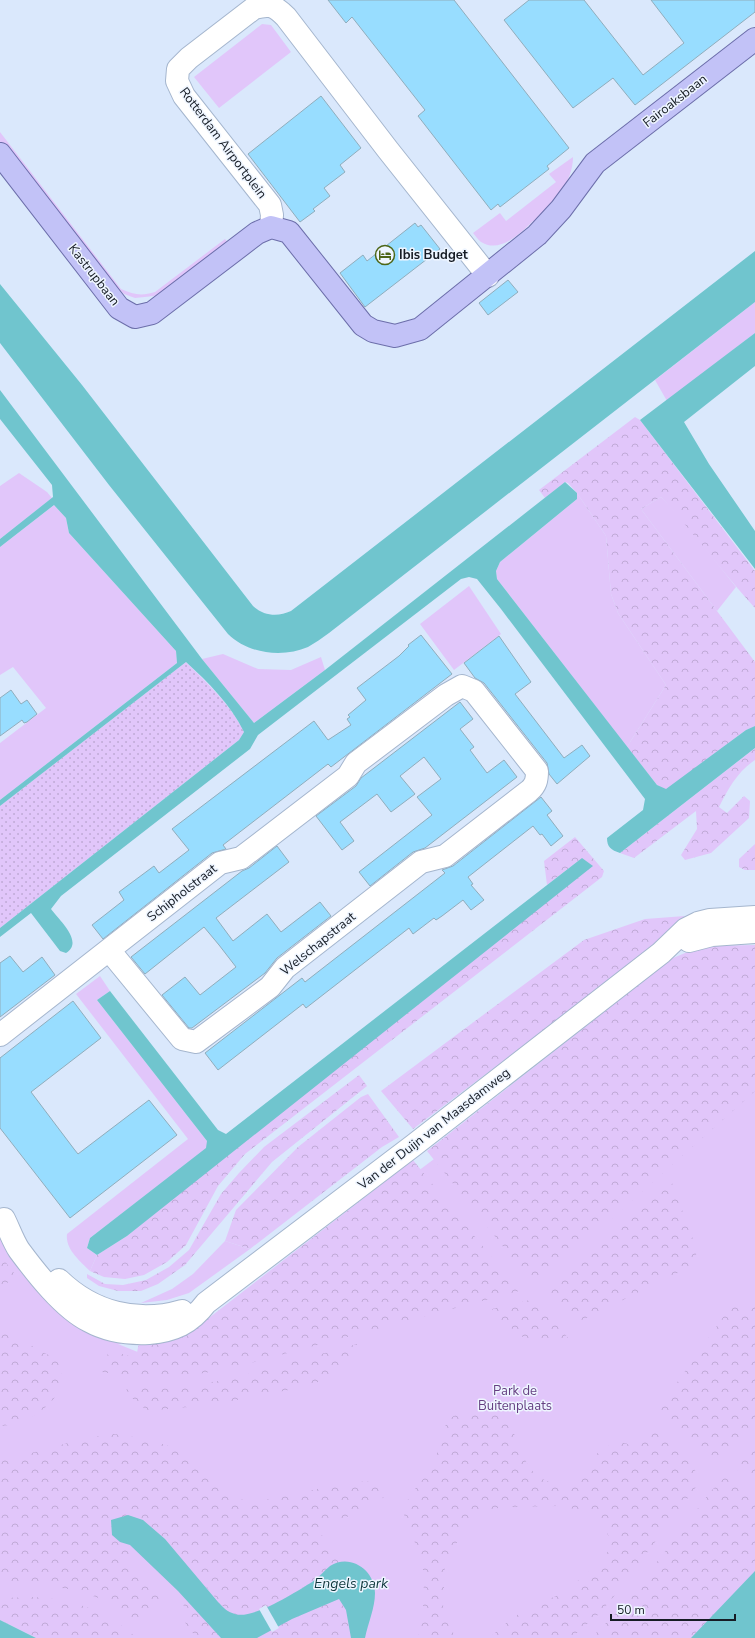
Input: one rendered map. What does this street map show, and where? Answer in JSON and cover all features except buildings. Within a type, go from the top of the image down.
[{"type":"main road","name":"Fairoaksbaan","points":[[488,276],[537,235],[561,208],[595,163],[755,39]]},
{"type":"main road","name":"Kastrupbaan","points":[[0,154],[119,308],[135,318],[152,313],[257,232],[271,228]]},
{"type":"main road","points":[[271,228],[289,232],[363,325],[373,331],[394,336],[420,329],[488,276]]},
{"type":"street","name":"Rotterdam Airportplein","points":[[271,228],[272,216],[270,205],[184,96],[177,81],[178,69],[254,8],[264,6],[276,7],[286,17],[388,150],[488,276]]},
{"type":"street","name":"Welschapstraat","points":[[109,950],[182,1039],[196,1042],[270,987],[285,968],[421,862],[444,856],[534,787],[537,780],[536,771],[474,690],[462,686]]},
{"type":"street","name":"Schipholstraat","points":[[0,1035],[220,864],[241,858],[265,840],[348,776],[356,763],[446,695],[462,686]]},
{"type":"street","name":"Van der Duijn van Maasdamweg","points":[[2,1216],[18,1248],[38,1273],[73,1311],[90,1322],[112,1330],[136,1334],[155,1333],[174,1329],[189,1322],[206,1303],[414,1145],[661,953],[686,929],[698,923],[710,920],[755,917]]},
{"type":"street","name":"Van der Duijn van Maasdamweg","points":[[661,953],[687,942],[712,934],[755,932]]},
{"type":"green space","points":[[262,24],[271,25],[291,52],[219,108],[194,77]]},
{"type":"green space","points":[[0,132],[121,289],[130,293],[138,294],[155,292],[225,239],[229,244],[163,292],[154,296],[135,298],[124,294],[92,261],[0,143]]},
{"type":"green space","points":[[573,157],[569,176],[560,194],[534,225],[533,221],[516,236],[503,244],[488,245],[481,242],[473,233],[500,213],[506,221],[556,182],[549,174]]},
{"type":"green space","points":[[755,302],[755,333],[667,401],[655,380]]},
{"type":"green space","points":[[635,417],[640,420],[755,571],[755,608],[661,497],[641,509],[755,662],[755,726],[746,730],[666,790],[657,785],[627,747],[666,685],[618,613],[611,594],[606,536],[577,493],[568,483],[565,482],[545,498],[539,490]]},
{"type":"green space","points":[[19,473],[47,492],[52,498],[0,539],[0,486]]},
{"type":"green space","points":[[577,493],[606,536],[611,594],[618,613],[666,685],[627,747],[497,579],[496,571],[500,562],[577,499]]},
{"type":"green space","points":[[661,497],[682,519],[736,587],[717,611],[641,509]]},
{"type":"green space","points":[[54,505],[66,518],[69,533],[176,651],[177,663],[0,800],[0,743],[46,708],[13,667],[0,675],[0,547]]},
{"type":"green space","points":[[469,586],[501,634],[454,670],[420,624]]},
{"type":"green space","points":[[223,654],[258,669],[291,670],[321,657],[325,670],[254,723],[202,659]]},
{"type":"green space","points":[[186,662],[218,695],[239,722],[244,732],[239,740],[0,928],[0,806]]},
{"type":"green space","points":[[755,748],[755,760],[743,769],[730,787],[719,807],[727,813],[744,796],[750,801],[749,818],[711,853],[685,860],[681,855],[697,829],[696,811],[634,858],[620,853]]},
{"type":"green space","points":[[575,837],[604,871],[602,877],[245,1154],[218,1186],[186,1245],[167,1262],[144,1275],[125,1279],[104,1277],[90,1271],[97,1255],[127,1236],[582,858],[547,885],[544,861]]},
{"type":"green space","points":[[755,844],[755,870],[745,870],[739,867],[739,859]]},
{"type":"green space","points":[[685,916],[654,947],[413,1129],[381,1091],[584,940],[645,919]]},
{"type":"green space","points":[[755,945],[755,1091],[535,1287],[427,1151],[673,958],[702,946]]},
{"type":"green space","name":"Park de Buitenplaats","points":[[755,956],[755,1638],[49,1638],[0,1618],[0,1234],[121,1336],[121,1344],[118,1344],[150,1357],[189,1343],[703,957]]},
{"type":"green space","points":[[100,976],[110,991],[97,1000],[207,1141],[207,1148],[90,1238],[87,1248],[97,1255],[90,1271],[71,1250],[68,1245],[67,1234],[188,1139],[76,994]]},
{"type":"green space","points":[[359,1075],[367,1086],[272,1162],[185,1265],[158,1284],[141,1291],[118,1291],[99,1286],[87,1278],[87,1274],[105,1284],[123,1285],[146,1280],[169,1267],[189,1250],[221,1194],[264,1147]]},
{"type":"green space","points":[[368,1094],[399,1137],[382,1147],[250,1249],[225,1241],[236,1210],[298,1147],[361,1097]]},
{"type":"green space","points":[[413,1160],[519,1291],[228,1369],[174,1378],[131,1377],[102,1372],[109,1350],[136,1358],[139,1342],[166,1341],[192,1331]]},
{"type":"green space","points":[[672,1183],[697,1250],[694,1265],[574,1324],[547,1294]]},
{"type":"green space","points":[[225,1241],[250,1249],[189,1293],[167,1300],[141,1303],[172,1289],[193,1274]]},
{"type":"green space","points":[[0,1255],[14,1273],[4,1288],[0,1285]]},
{"type":"green space","points":[[534,1299],[570,1340],[528,1341],[499,1319],[492,1309]]},
{"type":"green space","points":[[733,1303],[755,1304],[755,1419],[717,1466],[657,1411]]},
{"type":"green space","points":[[0,1328],[61,1362],[61,1381],[56,1395],[44,1409],[18,1423],[0,1426]]},
{"type":"green space","points":[[357,1344],[354,1360],[338,1373],[309,1386],[217,1404],[149,1411],[136,1403],[127,1391],[125,1383],[170,1389],[230,1379]]},
{"type":"green space","points":[[474,1410],[491,1413],[503,1419],[512,1429],[522,1453],[535,1474],[549,1482],[570,1484],[580,1481],[584,1477],[591,1460],[606,1447],[620,1442],[627,1444],[638,1451],[641,1442],[659,1426],[702,1479],[620,1589],[599,1614],[571,1638],[489,1638],[512,1618],[531,1607],[572,1589],[579,1579],[598,1565],[609,1550],[609,1537],[600,1520],[591,1512],[557,1506],[507,1507],[492,1509],[478,1516],[462,1533],[445,1565],[443,1608],[446,1619],[456,1638],[419,1638],[418,1628],[423,1608],[424,1580],[422,1561],[403,1512],[410,1497],[431,1469],[447,1422],[456,1415]]},
{"type":"green space","points":[[114,1434],[156,1442],[187,1454],[198,1464],[213,1483],[233,1496],[244,1500],[249,1501],[278,1498],[354,1482],[368,1482],[380,1485],[384,1497],[360,1511],[318,1529],[340,1563],[332,1566],[312,1582],[289,1596],[268,1607],[249,1614],[239,1615],[226,1610],[165,1539],[120,1542],[130,1545],[135,1549],[127,1559],[127,1567],[154,1587],[161,1596],[137,1622],[106,1602],[90,1595],[72,1590],[36,1585],[0,1585],[0,1458],[31,1453],[86,1438]]},
{"type":"green space","points":[[755,1443],[755,1480],[734,1468]]},
{"type":"green space","points":[[726,1476],[755,1494],[755,1571],[691,1638],[591,1638],[625,1604],[711,1491]]},
{"type":"green space","points":[[0,1598],[50,1598],[90,1608],[114,1620],[137,1638],[36,1638],[0,1620]]},
{"type":"green space","points":[[185,1599],[221,1638],[197,1638],[184,1620],[183,1611]]},
{"type":"green space","points":[[339,1599],[346,1610],[351,1638],[257,1638],[292,1619]]},
{"type":"water","points":[[755,251],[755,302],[329,633],[308,647],[288,652],[277,653],[256,650],[236,641],[228,634],[109,485],[0,343],[0,284],[82,385],[253,606],[266,614],[276,615],[291,611]]},
{"type":"water","points":[[755,333],[755,366],[684,422],[709,464],[755,531],[755,569],[640,420]]},
{"type":"water","points":[[0,390],[202,659],[254,723],[325,670],[565,482],[577,493],[577,499],[500,562],[496,571],[497,579],[657,785],[666,789],[746,730],[755,726],[755,748],[620,853],[614,851],[610,848],[607,838],[643,810],[645,799],[477,579],[469,577],[461,579],[258,735],[250,749],[61,896],[51,909],[72,937],[73,943],[71,948],[66,953],[60,951],[31,913],[0,937],[0,928],[239,740],[244,732],[233,712],[226,703],[186,662],[0,806],[0,800],[177,663],[176,651],[69,533],[66,518],[54,505],[0,547],[0,539],[53,497],[52,485],[0,419]]},
{"type":"water","points":[[582,858],[593,866],[127,1236],[97,1255],[87,1248],[90,1238],[206,1148],[207,1141],[97,1000],[110,991],[218,1130],[226,1134]]},
{"type":"water","name":"Engels park","points":[[128,1515],[143,1520],[165,1539],[218,1602],[227,1611],[235,1614],[243,1615],[252,1613],[274,1604],[312,1582],[330,1566],[346,1562],[360,1566],[371,1578],[375,1593],[373,1610],[365,1638],[351,1638],[346,1610],[339,1599],[292,1619],[257,1638],[221,1638],[178,1591],[130,1545],[120,1542],[112,1535],[111,1520]]},
{"type":"water","points":[[755,1571],[755,1638],[691,1638]]},
{"type":"water","points":[[0,1620],[36,1638],[0,1638]]},
{"type":"pier","points":[[266,1605],[279,1628],[272,1632],[259,1609]]},
{"type":"place","name":"Ibis Budget","points":[[385,255]]}]
